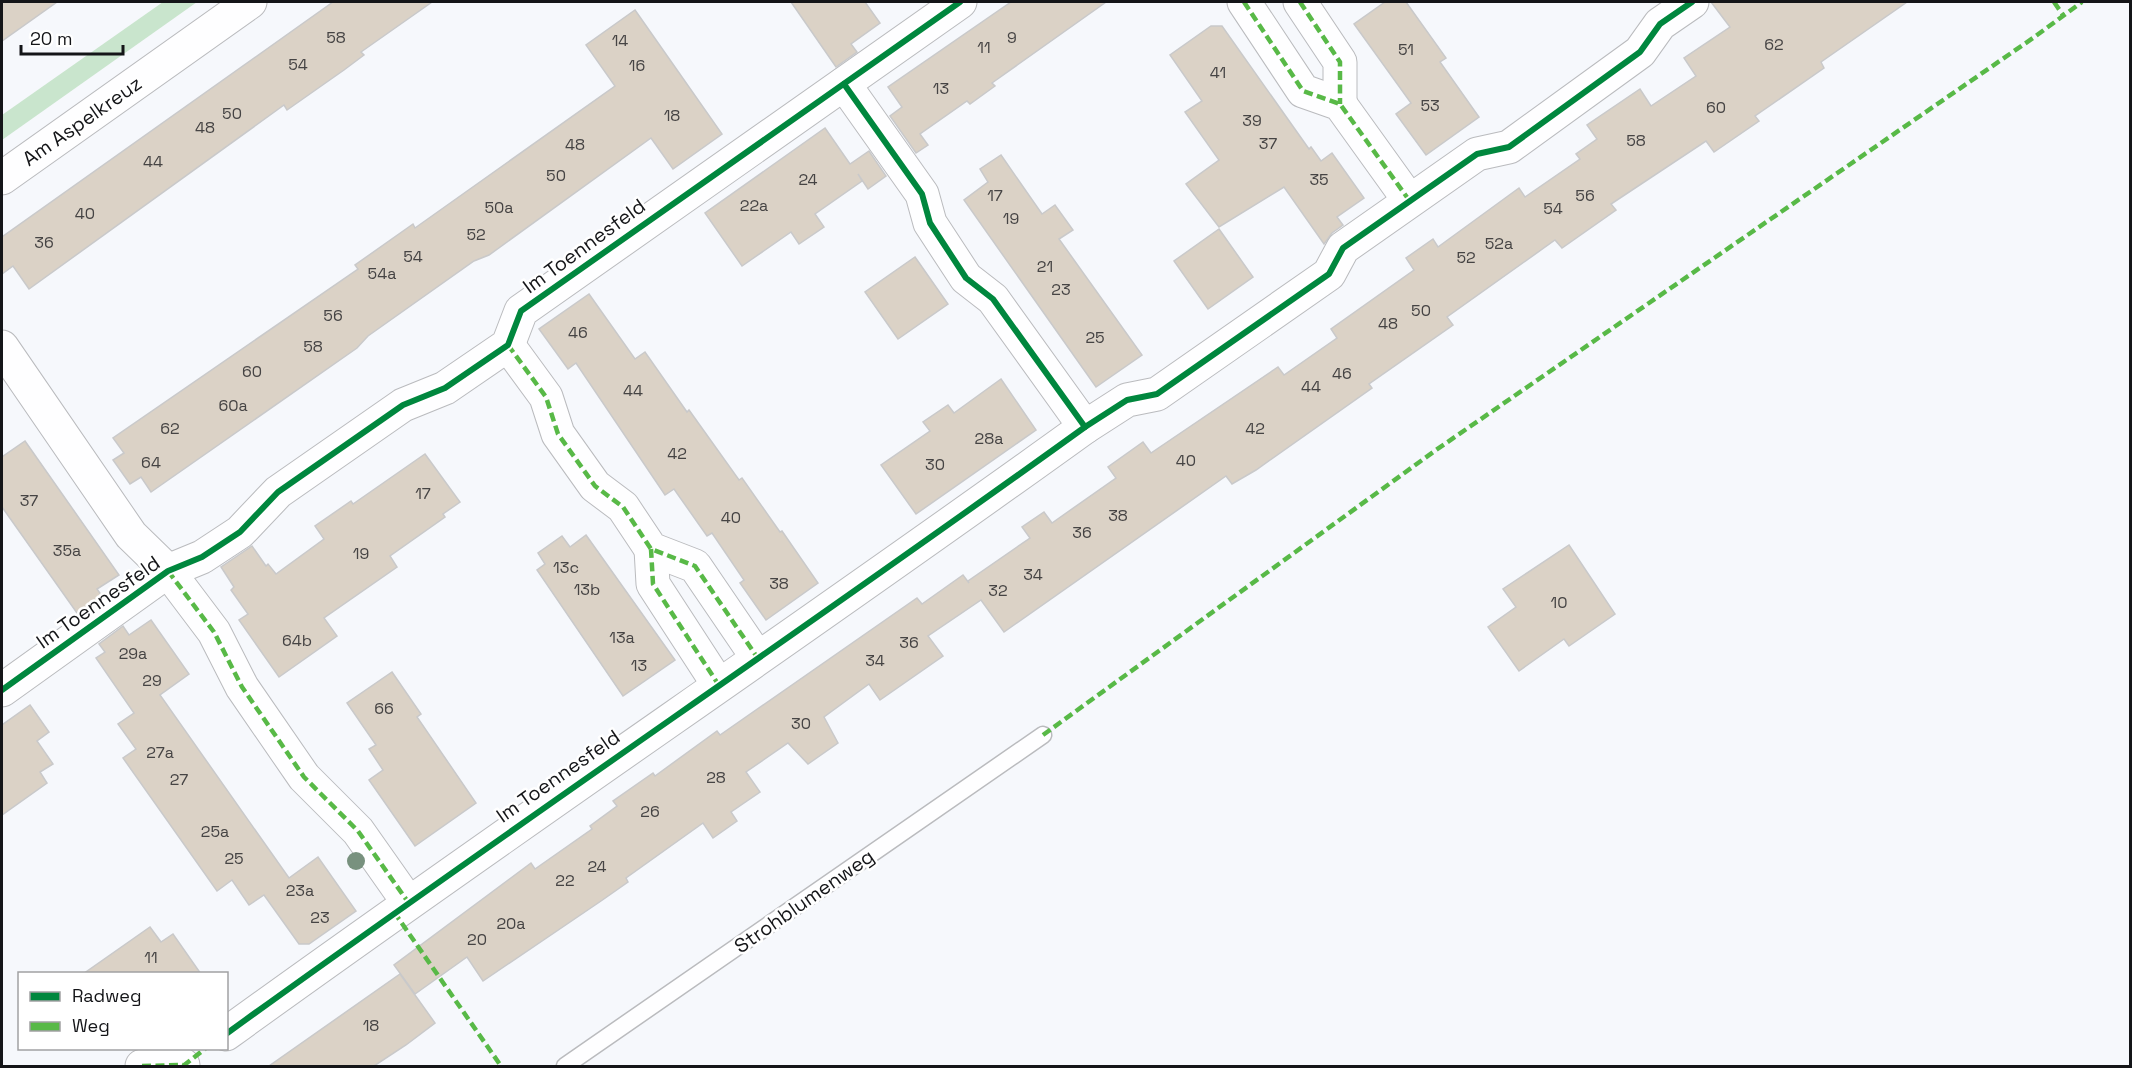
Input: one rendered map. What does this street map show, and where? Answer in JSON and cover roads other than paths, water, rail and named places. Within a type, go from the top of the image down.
[{"type":"street","name":"Am Aspelkreuz","points":[[2,178],[250,2]]},
{"type":"street","name":"Im Toennesfeld","points":[[2,690],[168,571],[202,557],[240,532],[278,492],[403,405],[445,388],[508,345],[521,311],[960,2]]},
{"type":"street","points":[[1244,2],[1303,91],[1340,104],[1409,200]]},
{"type":"street","points":[[1300,2],[1340,62],[1340,104]]},
{"type":"street","name":"Im Toennesfeld","points":[[228,1033],[408,902],[718,684],[913,552],[1085,427],[1127,400],[1157,394],[1291,301],[1329,274],[1343,248],[1477,154],[1509,147],[1640,52],[1660,24],[1692,2]]},
{"type":"street","points":[[844,84],[922,194],[930,223],[966,278],[993,299],[1085,427]]},
{"type":"street","points":[[508,345],[546,397],[558,434],[595,486],[623,507],[651,549],[652,584],[718,684]]},
{"type":"street","name":"Im Toennesfeld","points":[[2,347],[131,535],[168,571],[214,632],[242,687],[304,777],[358,831],[408,902]]},
{"type":"street","points":[[651,549],[695,566],[757,657]]},
{"type":"street","points":[[142,1066],[191,1060]]},
{"type":"lane","name":"Strohblumenweg","points":[[565,1066],[1043,735]]}]
